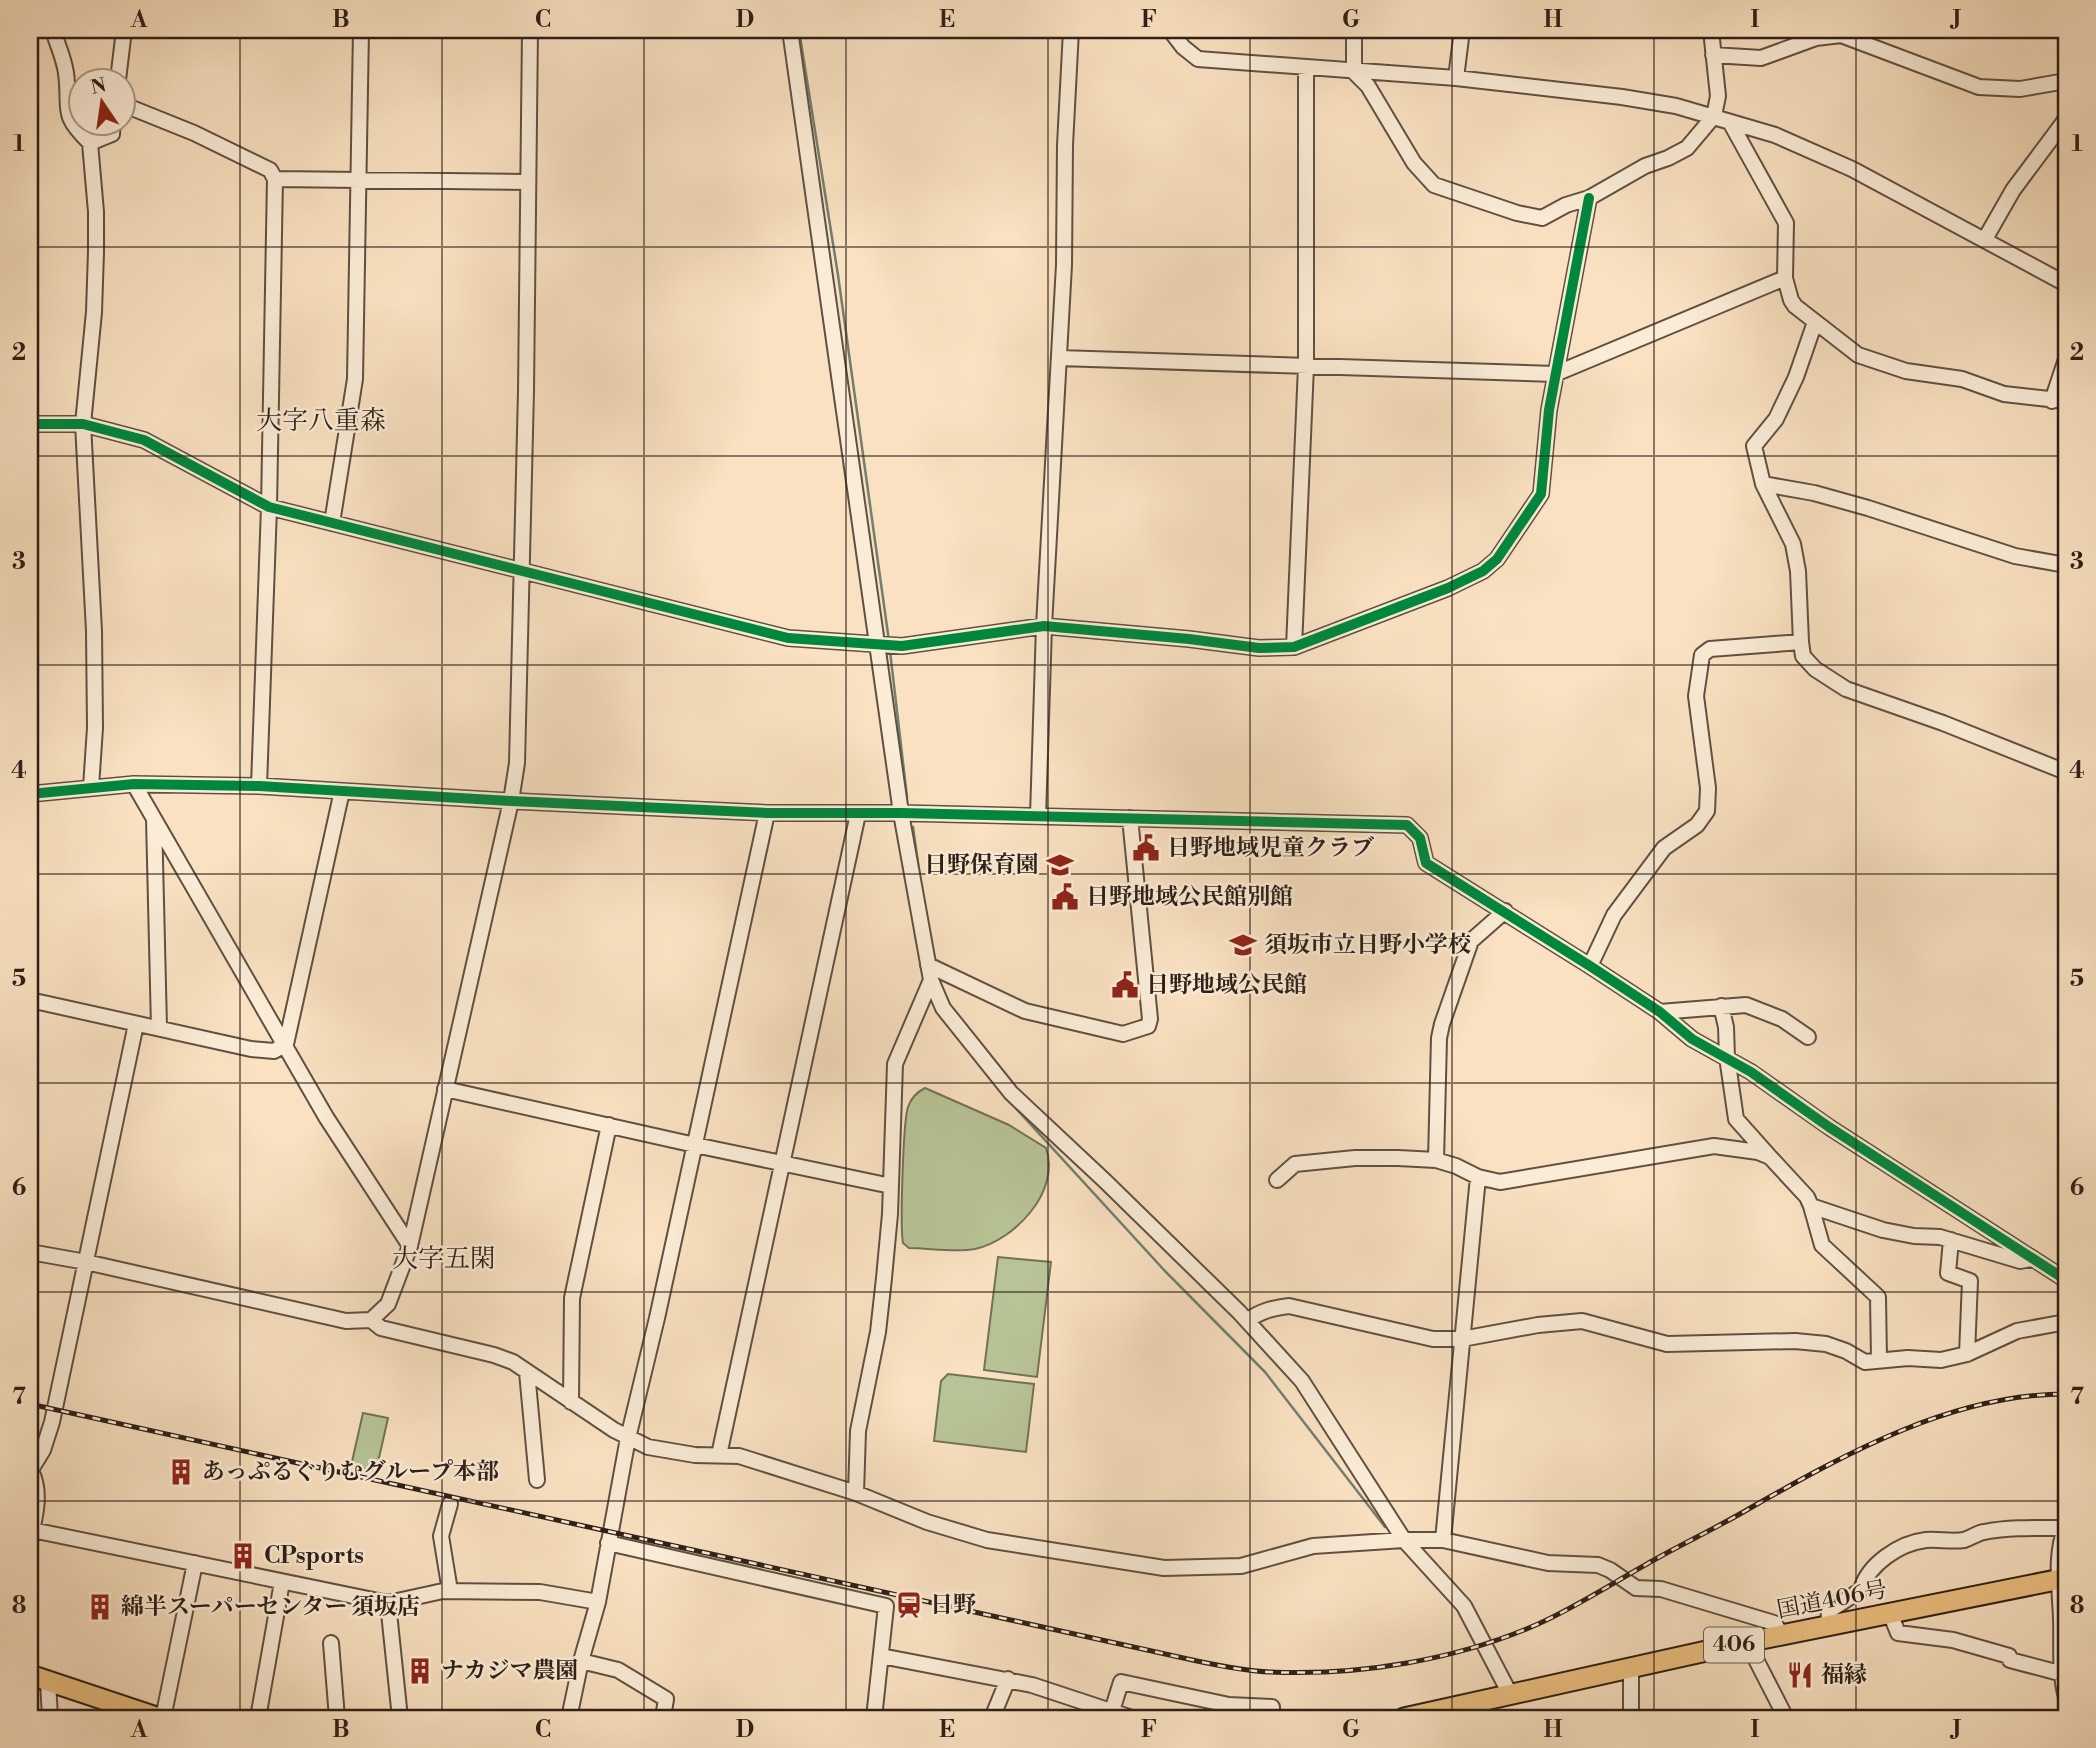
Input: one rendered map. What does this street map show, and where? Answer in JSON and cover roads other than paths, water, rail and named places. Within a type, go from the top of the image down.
[{"type":"highway","name":"国道406号","points":[[1404,1718],[1459,1712],[1510,1694],[1828,1625],[2062,1579]]},
{"type":"highway","points":[[39,1678],[159,1718]]},
{"type":"street","points":[[53,30],[66,71],[68,111],[72,125],[90,143],[96,212],[94,312],[83,424],[94,631],[91,787]]},
{"type":"street","points":[[120,66],[124,30]]},
{"type":"street","points":[[332,523],[355,379],[361,30]]},
{"type":"street","points":[[30,1252],[86,1262],[346,1321],[371,1320],[388,1304],[410,1246],[511,801],[519,724],[530,30]]},
{"type":"street","points":[[790,30],[884,645],[901,813],[930,973],[943,1008],[1011,1093],[1247,1321],[1302,1381],[1404,1540],[1464,1606],[1510,1694]]},
{"type":"street","points":[[1038,816],[1044,626],[1064,265],[1065,145],[1071,30]]},
{"type":"street","points":[[1170,30],[1198,60],[1456,79],[1622,97],[1676,106],[1714,116],[1776,135],[1852,169],[2066,284]]},
{"type":"street","points":[[1354,30],[1354,72],[1368,86],[1414,163],[1434,185],[1517,213],[1542,218],[1566,205],[1589,198],[1644,166],[1687,148],[1714,116],[1718,96],[1711,30]]},
{"type":"street","points":[[1456,79],[1462,30]]},
{"type":"street","points":[[1713,55],[1761,58],[1816,38],[1841,35],[1979,86],[2020,89],[2066,81]]},
{"type":"street","points":[[1294,647],[1306,366],[1307,68]]},
{"type":"street","points":[[136,110],[194,133],[270,170],[275,179],[269,507],[259,786]]},
{"type":"street","points":[[1985,239],[2013,190],[2066,119]]},
{"type":"street","points":[[1730,122],[1786,223],[1785,278],[1791,300],[1858,355],[1906,371],[1962,379],[2004,394],[2059,401],[2066,359]]},
{"type":"street","points":[[90,143],[107,136]]},
{"type":"street","points":[[275,179],[527,182]]},
{"type":"street","points":[[30,424],[83,424],[144,440],[269,507],[788,638],[884,645],[937,642],[1044,626],[1259,648],[1294,647],[1448,588],[1483,571],[1497,559],[1541,494],[1549,410],[1589,198]]},
{"type":"street","points":[[1059,358],[1555,374],[1785,278]]},
{"type":"street","points":[[1815,322],[1791,388],[1776,419],[1754,446],[1762,484],[1793,544],[1798,571],[1803,656],[1815,670],[1846,689],[1943,723],[2066,772]]},
{"type":"street","points":[[1762,484],[1814,493],[2015,556],[2066,565]]},
{"type":"street","points":[[1590,966],[1614,915],[1664,848],[1697,825],[1707,811],[1708,788],[1696,695],[1702,655],[1710,649],[1801,642]]},
{"type":"street","points":[[134,784],[326,1117],[410,1246]]},
{"type":"street","points":[[30,794],[134,784],[259,786],[767,813],[901,813],[1407,825],[1420,838],[1426,863],[1590,966],[1660,1012],[1692,1039],[1727,1057],[1829,1127],[2066,1280]]},
{"type":"street","points":[[30,1000],[251,1049],[274,1051],[286,1044],[342,791]]},
{"type":"street","points":[[569,1718],[581,1661],[598,1602],[628,1438],[767,813]]},
{"type":"street","points":[[719,1455],[858,814]]},
{"type":"street","points":[[154,818],[159,1027]]},
{"type":"street","points":[[930,973],[1025,1010],[1123,1034],[1148,1027],[1150,1019],[1130,818]]},
{"type":"street","points":[[1436,1160],[1439,1038],[1442,1024],[1471,941],[1505,911]]},
{"type":"street","points":[[856,1493],[858,1431],[878,1332],[891,1186],[895,1064],[930,973]]},
{"type":"street","points":[[1660,1012],[1746,1005],[1782,1019],[1808,1037]]},
{"type":"street","points":[[1721,1006],[1726,1027],[1727,1057],[1736,1119],[1807,1197],[1822,1245],[1878,1297],[1879,1360]]},
{"type":"street","points":[[136,1024],[52,1422],[43,1450],[30,1471],[37,1483],[31,1535],[195,1563],[388,1603],[450,1591],[540,1592],[598,1602]]},
{"type":"street","points":[[445,1089],[891,1186]]},
{"type":"street","points":[[572,1402],[572,1298],[608,1125]]},
{"type":"street","points":[[1276,1180],[1296,1164],[1355,1158],[1436,1160],[1478,1177],[1500,1182],[1713,1146],[1758,1152],[1770,1157]]},
{"type":"street","points":[[1443,1540],[1478,1177]]},
{"type":"street","points":[[1811,1206],[1883,1230],[1914,1236],[1940,1237],[2006,1258],[2020,1261],[2031,1259]]},
{"type":"street","points":[[1951,1240],[1948,1273],[1970,1281],[1967,1354]]},
{"type":"street","points":[[1247,1321],[1255,1314],[1271,1308],[1289,1306],[1412,1335],[1462,1339],[1538,1325],[1582,1321],[1667,1344],[1826,1344],[1865,1362],[1908,1357],[1941,1360],[1967,1354],[2017,1331],[2066,1322]]},
{"type":"street","points":[[371,1320],[380,1328],[494,1354],[513,1363],[628,1438],[648,1447],[695,1455],[738,1456],[856,1493],[927,1522],[987,1540],[1164,1568],[1241,1566],[1313,1546],[1443,1540],[1548,1563],[1598,1565],[1636,1588],[1661,1589],[1774,1623],[1782,1635]]},
{"type":"street","points":[[527,1372],[537,1480]]},
{"type":"street","points":[[450,1504],[441,1536],[450,1591]]},
{"type":"street","points":[[1828,1625],[1829,1611],[1861,1590],[1863,1581],[1878,1564],[1900,1547],[1924,1540],[1965,1540],[1982,1532],[2066,1527],[2058,1562],[2062,1579],[2063,1674],[2066,1697]]},
{"type":"street","points":[[608,1543],[886,1606],[874,1718]]},
{"type":"street","points":[[159,1718],[195,1563]]},
{"type":"street","points":[[258,1718],[282,1582]]},
{"type":"street","points":[[388,1603],[400,1718]]},
{"type":"street","points":[[1890,1613],[1898,1633],[1953,1640],[2009,1656],[2010,1660],[2063,1674]]},
{"type":"street","points":[[1747,1642],[1786,1718]]},
{"type":"street","points":[[331,1643],[337,1718]]},
{"type":"street","points":[[881,1656],[1008,1679],[1132,1718]]},
{"type":"street","points":[[581,1661],[618,1670],[666,1699],[663,1718]]},
{"type":"street","points":[[1631,1668],[1631,1718]]},
{"type":"street","points":[[39,1678],[50,1718]]},
{"type":"street","points":[[992,1718],[1008,1679]]},
{"type":"street","points":[[1112,1711],[1121,1682],[1229,1704],[1272,1707],[1272,1718]]},
{"type":"waterway","points":[[799,30],[838,275],[889,641]]},
{"type":"waterway","points":[[890,651],[907,797]]},
{"type":"waterway","points":[[913,827],[922,892]]},
{"type":"waterway","points":[[979,1064],[999,1089]]},
{"type":"waterway","points":[[1013,1105],[1164,1270],[1265,1372],[1385,1527]]},
{"type":"railway","points":[[30,1404],[1197,1661],[1251,1671],[1304,1673],[1407,1663],[1507,1637],[1568,1609],[1825,1467],[1902,1430],[1983,1404],[2066,1394]]},
{"type":"place","name":"日野地域児童クラブ","points":[[1146,848]]},
{"type":"place","name":"日野保育園","points":[[1060,865]]},
{"type":"place","name":"日野地域公民館別館","points":[[1065,897]]},
{"type":"place","name":"須坂市立日野小学校","points":[[1243,945]]},
{"type":"place","name":"日野地域公民館","points":[[1125,985]]},
{"type":"place","name":"あっぷるぐりむグループ本部","points":[[181,1472]]},
{"type":"place","name":"CPsports","points":[[243,1556]]},
{"type":"place","name":"日野","points":[[909,1605]]},
{"type":"place","name":"綿半スーパーセンター 須坂店","points":[[100,1607]]},
{"type":"place","name":"ナカジマ農園","points":[[420,1671]]},
{"type":"place","name":"福縁","points":[[1800,1675]]},
{"type":"district","name":"大字八重森","points":[[321,421]]},
{"type":"district","name":"大字五閑","points":[[444,1259]]}]
